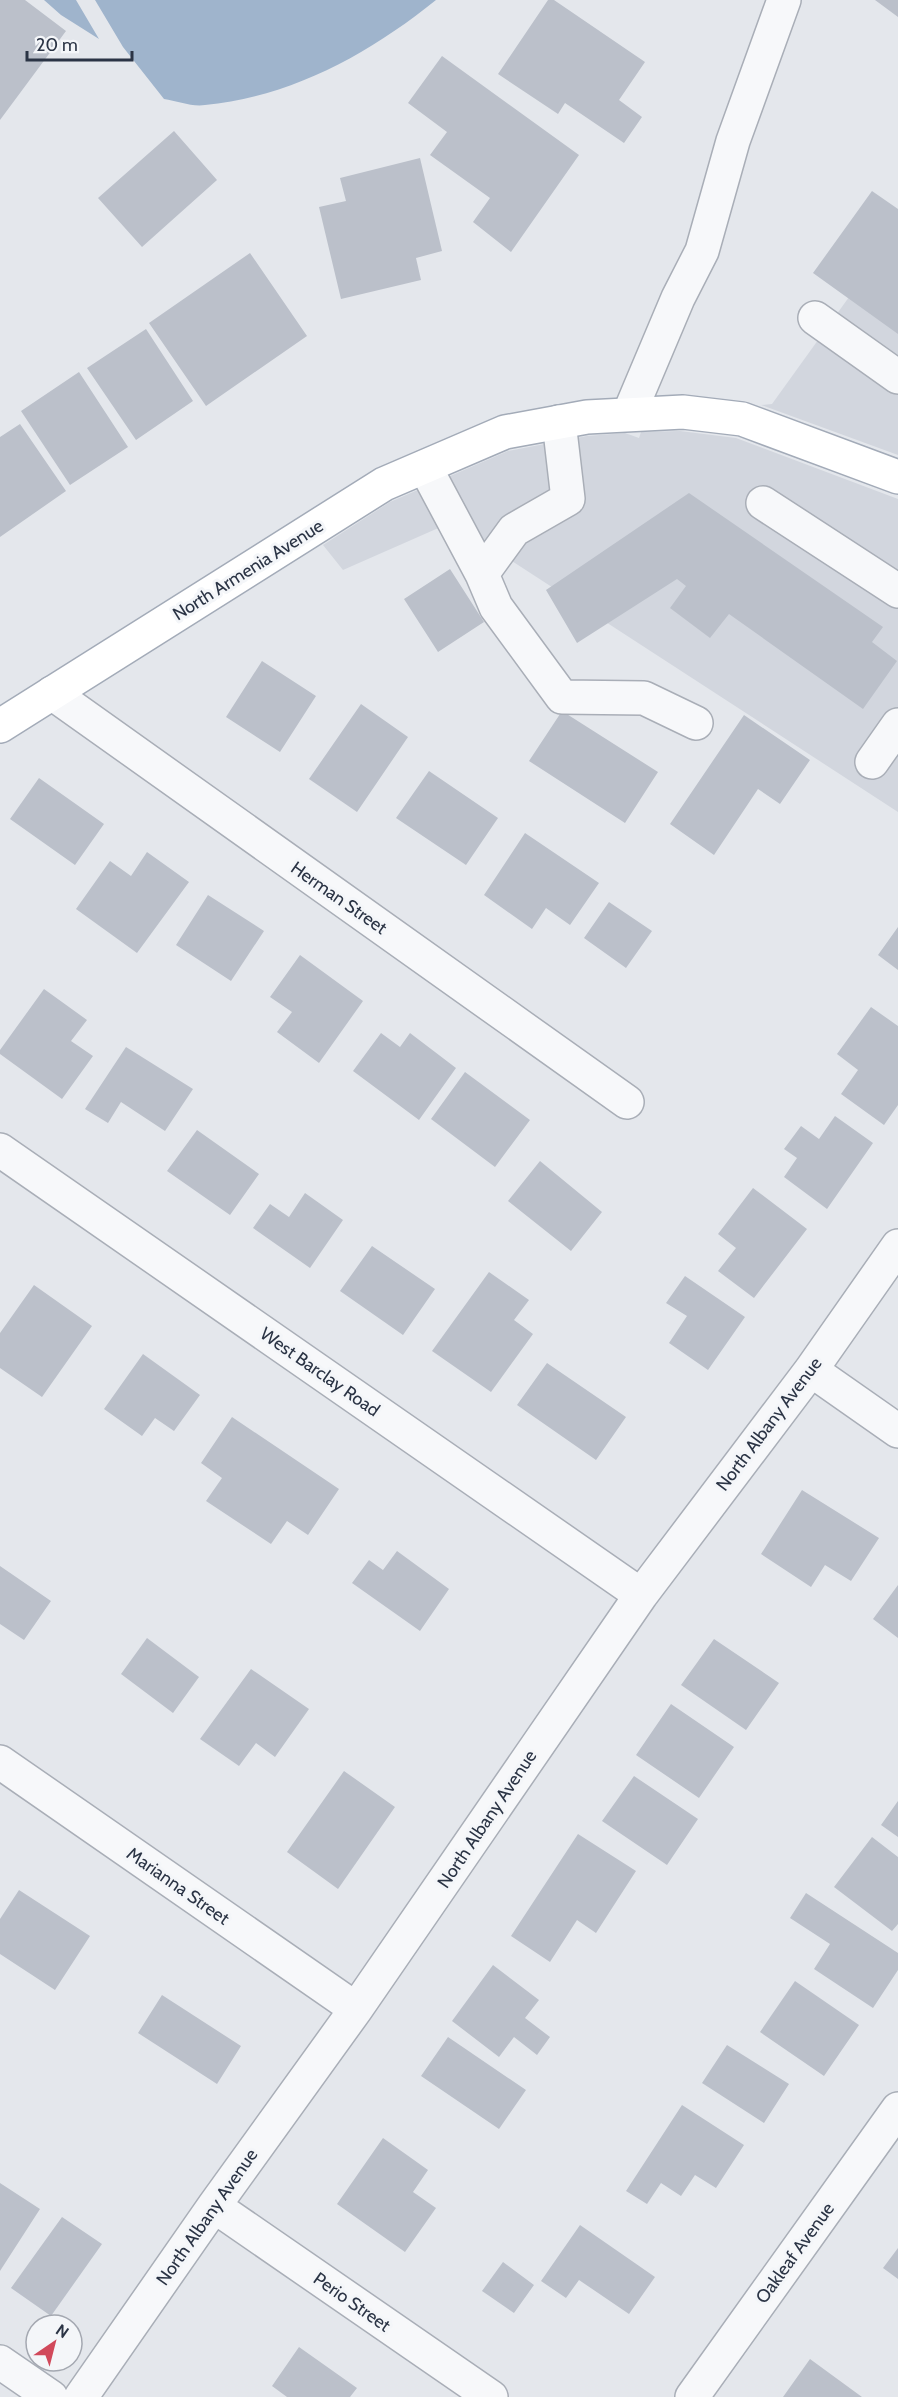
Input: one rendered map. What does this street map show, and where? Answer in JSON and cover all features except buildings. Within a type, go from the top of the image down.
[{"type":"main road","name":"North Armenia Avenue","points":[[2,719],[52,693],[384,484],[506,432],[559,422],[629,414],[683,412],[742,419],[898,477]]},
{"type":"street","points":[[629,414],[678,298],[702,251],[733,141],[784,0]]},
{"type":"street","points":[[814,318],[898,377]]},
{"type":"street","points":[[482,574],[514,530],[568,499],[559,422]]},
{"type":"street","points":[[425,467],[482,574],[496,608],[562,697],[644,698],[696,723]]},
{"type":"street","points":[[763,503],[898,591]]},
{"type":"street","name":"Herman Street","points":[[52,693],[627,1102]]},
{"type":"street","points":[[872,762],[898,725]]},
{"type":"street","name":"West Barclay Road","points":[[0,1150],[641,1595]]},
{"type":"street","name":"North Albany Avenue","points":[[81,2397],[214,2206],[356,2009],[641,1595],[811,1370],[898,1246]]},
{"type":"street","points":[[811,1370],[898,1431]]},
{"type":"street","name":"Marianna Street","points":[[0,1762],[356,2009]]},
{"type":"street","name":"Oakleaf Avenue","points":[[692,2397],[898,2109]]},
{"type":"street","name":"Perio Street","points":[[214,2206],[491,2397]]},
{"type":"street","points":[[0,2362],[51,2397]]},
{"type":"shaded area","points":[[898,229],[898,455],[761,405],[772,404]]},
{"type":"shaded area","points":[[680,431],[736,438],[898,499],[898,812],[452,522],[343,570],[323,545],[390,502],[508,451],[587,436],[625,433],[639,438],[641,432]]},
{"type":"water","points":[[44,0],[76,0],[99,39],[61,15]]},
{"type":"water","points":[[95,0],[436,0],[384,38],[328,70],[268,93],[237,100],[190,105],[164,99],[123,47]]}]
